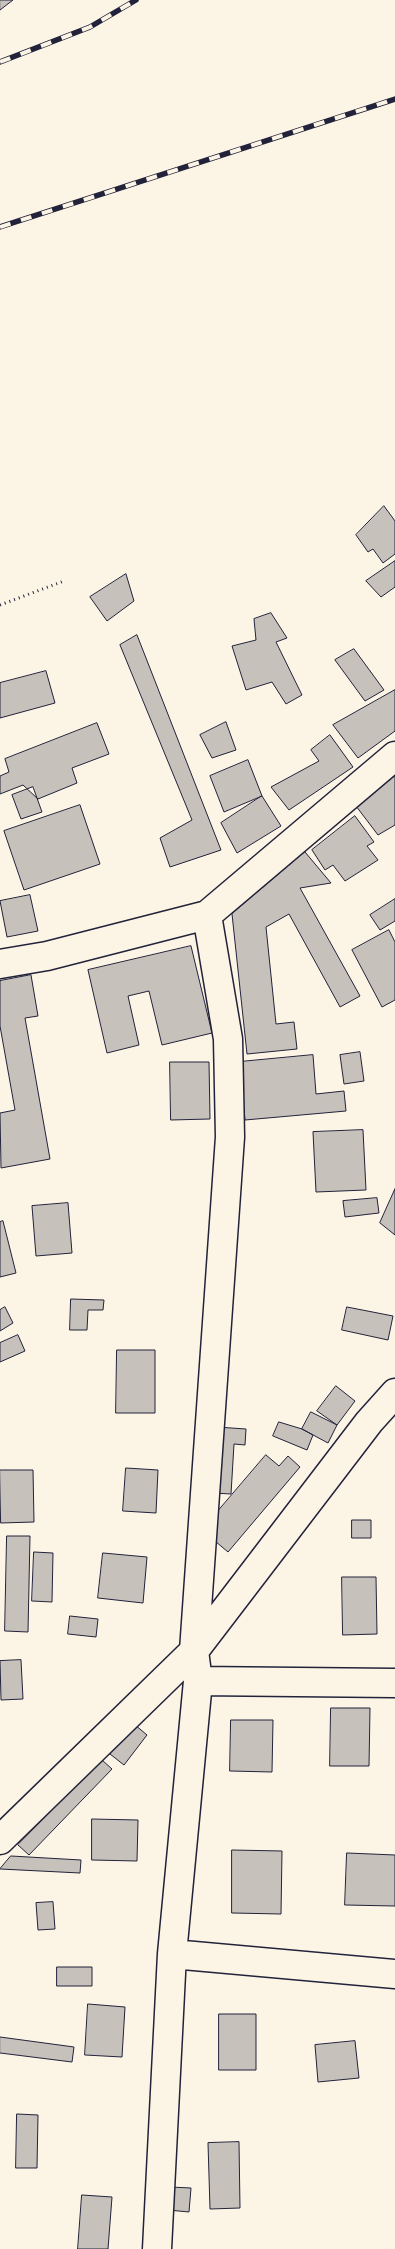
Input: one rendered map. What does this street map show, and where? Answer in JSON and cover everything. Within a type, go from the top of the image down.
[{"type":"street","points":[[0,964],[47,956],[207,915],[395,756]]},
{"type":"street","points":[[157,2249],[172,1954],[198,1682],[194,1651],[230,1137],[228,1040],[207,915]]},
{"type":"street","points":[[0,1840],[194,1651],[368,1422],[395,1393]]},
{"type":"street","points":[[368,1422],[395,1418]]},
{"type":"street","points":[[198,1682],[395,1683]]},
{"type":"street","points":[[172,1954],[395,1974]]},
{"type":"path","points":[[0,605],[64,581]]},
{"type":"building","points":[[0,0],[13,0],[0,10]]},
{"type":"building","points":[[384,506],[395,521],[395,554],[383,563],[373,549],[368,552],[356,535]]},
{"type":"building","points":[[395,561],[395,587],[381,597],[366,581]]},
{"type":"building","points":[[126,574],[134,601],[107,621],[90,597]]},
{"type":"building","points":[[271,613],[287,638],[276,642],[302,695],[286,704],[272,682],[246,690],[232,646],[256,640],[254,619]]},
{"type":"building","points":[[137,635],[221,850],[170,867],[160,838],[192,820],[120,645]]},
{"type":"building","points":[[354,649],[384,690],[365,701],[335,660]]},
{"type":"building","points":[[46,671],[55,703],[0,718],[0,683]]},
{"type":"building","points":[[395,690],[395,731],[358,758],[333,725]]},
{"type":"building","points":[[226,722],[236,750],[212,758],[200,735]]},
{"type":"building","points":[[97,723],[109,754],[72,768],[77,783],[38,799],[23,785],[0,794],[0,776],[9,772],[5,759]]},
{"type":"building","points":[[330,735],[353,767],[289,810],[271,787],[319,761],[311,750]]},
{"type":"building","points":[[248,760],[262,796],[224,812],[210,776]]},
{"type":"building","points":[[395,776],[395,825],[378,835],[356,806]]},
{"type":"building","points":[[33,787],[42,812],[21,819],[12,795]]},
{"type":"building","points":[[262,796],[281,826],[237,853],[221,823]]},
{"type":"building","points":[[80,805],[100,864],[24,890],[4,831]]},
{"type":"building","points":[[355,816],[374,842],[367,846],[378,860],[345,881],[333,865],[325,870],[312,850]]},
{"type":"building","points":[[305,852],[331,883],[300,888],[360,996],[340,1007],[289,914],[266,927],[276,1024],[294,1022],[297,1049],[247,1054],[232,914]]},
{"type":"building","points":[[30,895],[38,931],[7,937],[0,901]]},
{"type":"building","points":[[395,899],[395,921],[380,930],[370,915]]},
{"type":"building","points":[[389,930],[395,942],[395,1000],[382,1007],[352,950]]},
{"type":"building","points":[[191,946],[212,1033],[162,1045],[149,991],[128,996],[139,1045],[107,1053],[88,970]]},
{"type":"building","points":[[31,975],[38,1016],[25,1018],[50,1159],[1,1168],[0,1113],[15,1110],[0,1026],[0,981]]},
{"type":"building","points":[[360,1052],[364,1081],[344,1084],[340,1055]]},
{"type":"building","points":[[313,1055],[316,1094],[344,1091],[346,1111],[245,1120],[239,1062]]},
{"type":"building","points":[[170,1062],[209,1062],[210,1119],[171,1120]]},
{"type":"building","points":[[363,1130],[366,1190],[316,1192],[313,1132]]},
{"type":"building","points":[[395,1189],[395,1235],[380,1223]]},
{"type":"building","points":[[377,1198],[379,1213],[345,1217],[343,1201]]},
{"type":"building","points":[[68,1203],[72,1253],[36,1256],[32,1206]]},
{"type":"building","points":[[3,1221],[16,1273],[0,1277],[0,1222]]},
{"type":"building","points":[[71,1299],[104,1300],[103,1310],[88,1310],[87,1330],[70,1330]]},
{"type":"building","points":[[5,1307],[13,1323],[0,1331],[0,1310]]},
{"type":"building","points":[[347,1307],[393,1316],[388,1340],[342,1330]]},
{"type":"building","points":[[18,1335],[25,1351],[0,1362],[0,1343]]},
{"type":"building","points":[[117,1350],[155,1350],[155,1413],[116,1413]]},
{"type":"building","points":[[336,1386],[355,1401],[337,1425],[317,1411]]},
{"type":"building","points":[[311,1412],[337,1425],[328,1443],[302,1429]]},
{"type":"building","points":[[279,1422],[302,1429],[313,1435],[307,1450],[273,1436]]},
{"type":"building","points":[[217,1427],[246,1429],[245,1445],[234,1444],[231,1494],[213,1493]]},
{"type":"building","points":[[266,1455],[279,1466],[288,1456],[300,1467],[228,1552],[202,1530]]},
{"type":"building","points":[[126,1468],[158,1470],[156,1513],[123,1511]]},
{"type":"building","points":[[0,1470],[33,1470],[34,1522],[1,1523]]},
{"type":"building","points":[[352,1520],[371,1520],[371,1538],[352,1538]]},
{"type":"building","points":[[7,1536],[30,1536],[28,1632],[5,1631]]},
{"type":"building","points":[[34,1552],[53,1553],[52,1602],[32,1601]]},
{"type":"building","points":[[103,1553],[147,1557],[143,1603],[98,1598]]},
{"type":"building","points":[[342,1577],[376,1577],[377,1634],[343,1635]]},
{"type":"building","points":[[70,1616],[98,1619],[96,1637],[68,1634]]},
{"type":"building","points":[[21,1660],[23,1699],[1,1700],[0,1661]]},
{"type":"building","points":[[331,1708],[370,1708],[369,1766],[330,1766]]},
{"type":"building","points":[[231,1720],[273,1720],[272,1772],[230,1771]]},
{"type":"building","points":[[134,1724],[147,1735],[124,1765],[110,1754]]},
{"type":"building","points":[[102,1760],[112,1769],[29,1855],[18,1845]]},
{"type":"building","points":[[92,1819],[138,1820],[137,1861],[92,1860]]},
{"type":"building","points":[[232,1850],[282,1851],[281,1914],[232,1913]]},
{"type":"building","points":[[347,1853],[395,1855],[395,1906],[345,1905]]},
{"type":"building","points":[[11,1856],[81,1860],[80,1873],[0,1869]]},
{"type":"building","points":[[53,1902],[55,1929],[38,1930],[36,1903]]},
{"type":"building","points":[[57,1967],[92,1967],[92,1986],[57,1986]]},
{"type":"building","points":[[88,2004],[125,2007],[122,2057],[85,2055]]},
{"type":"building","points":[[219,2014],[256,2014],[256,2070],[219,2070]]},
{"type":"building","points":[[0,2037],[74,2047],[72,2062],[0,2053]]},
{"type":"building","points":[[355,2041],[359,2078],[318,2082],[315,2045]]},
{"type":"building","points":[[17,2114],[38,2115],[37,2168],[16,2168]]},
{"type":"building","points":[[239,2142],[240,2208],[210,2209],[208,2143]]},
{"type":"building","points":[[170,2187],[191,2188],[189,2212],[168,2210]]},
{"type":"building","points":[[82,2195],[112,2197],[108,2249],[78,2249]]},
{"type":"railway","points":[[0,62],[90,27],[136,0]]},
{"type":"railway","points":[[0,227],[395,99]]}]
